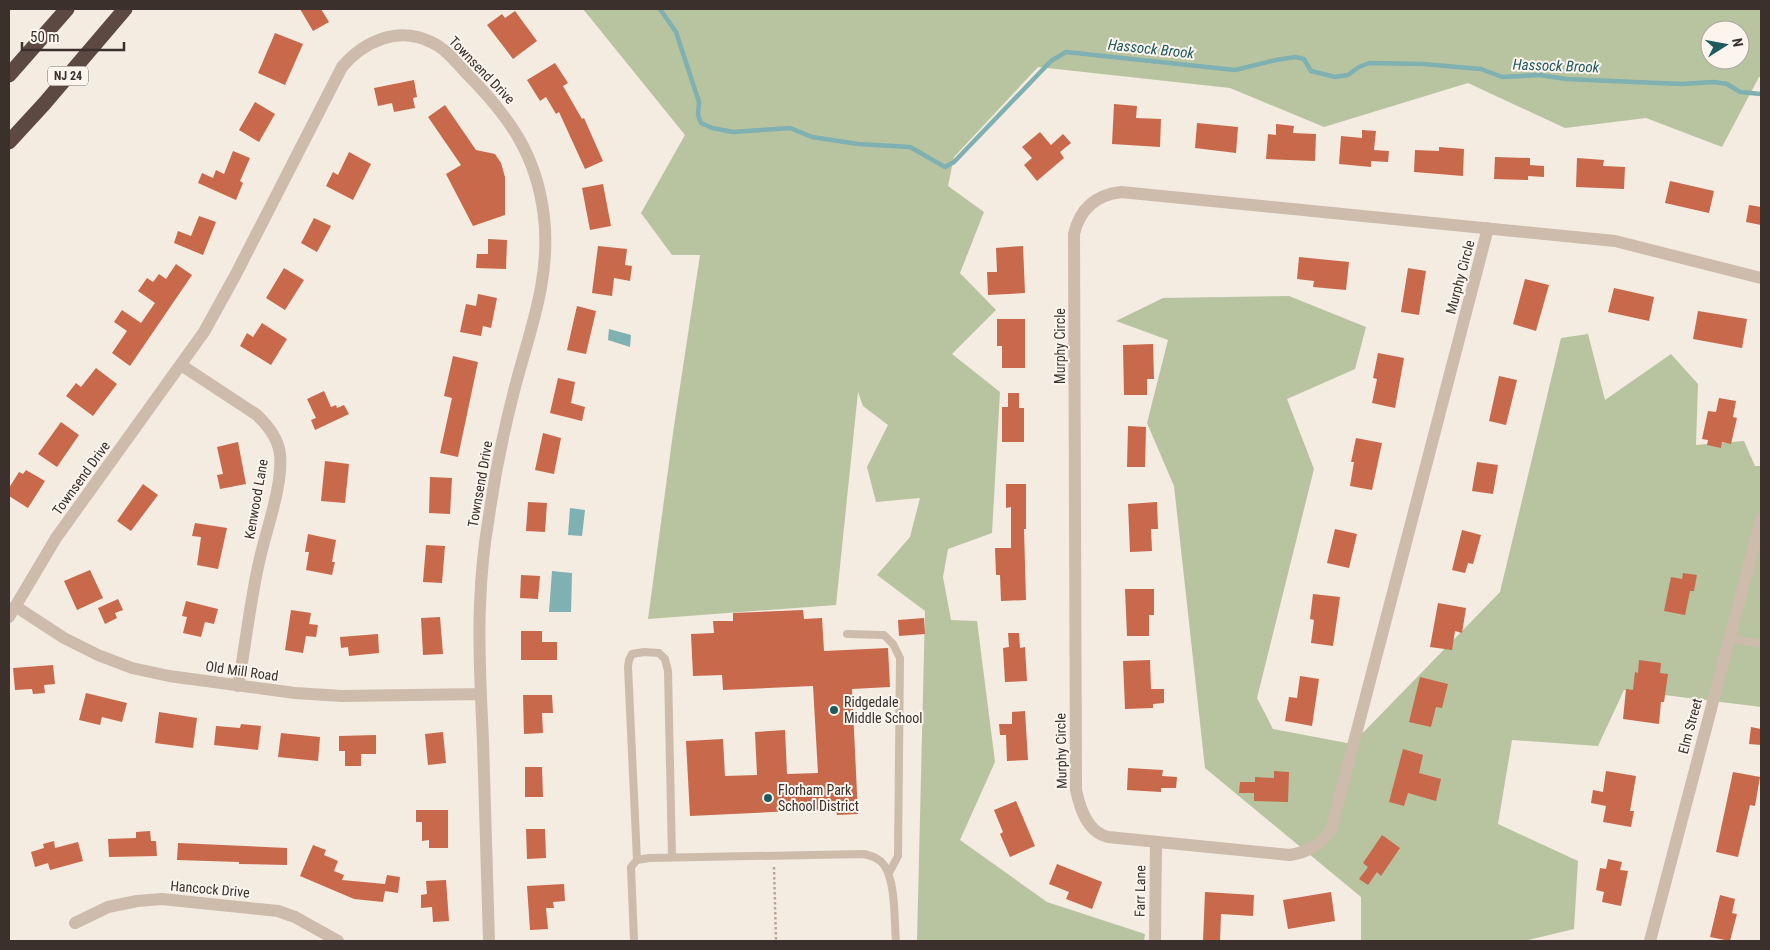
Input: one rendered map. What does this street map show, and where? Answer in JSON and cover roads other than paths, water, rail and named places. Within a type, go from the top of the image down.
[{"type":"highway","points":[[9,75],[67,9]]},
{"type":"highway","name":"NJ 24","points":[[9,142],[125,9]]},
{"type":"street","name":"Townsend Drive","points":[[12,611],[56,538],[181,365],[208,324],[342,67],[352,55],[379,39],[394,36],[410,36],[425,39],[436,44],[492,99],[509,122],[523,146],[533,169],[540,193],[546,249],[542,288],[506,424],[488,517],[480,604],[489,941]]},
{"type":"street","name":"Murphy Circle","points":[[1488,228],[1331,830],[1314,848],[1290,855],[1108,838],[1098,834],[1084,816],[1079,805],[1076,790],[1074,234],[1082,214],[1097,198],[1121,192],[1488,228],[1615,241],[1761,278]]},
{"type":"street","name":"Kenwood Lane","points":[[181,365],[258,415],[275,437],[280,452],[280,467],[250,611],[238,686]]},
{"type":"street","name":"Elm Street","points":[[1650,941],[1761,518]]},
{"type":"street","name":"Old Mill Road","points":[[12,611],[98,654],[132,668],[169,676],[295,693],[342,696],[481,694]]},
{"type":"street","name":"Farr Lane","points":[[1155,941],[1156,842]]},
{"type":"street","name":"Hancock Drive","points":[[75,923],[108,906],[137,900],[162,899],[278,911],[296,917],[338,941]]},
{"type":"lane","points":[[847,634],[884,635],[893,644],[900,658],[898,856],[888,873]]},
{"type":"lane","points":[[1729,638],[1761,644]]},
{"type":"lane","points":[[637,860],[628,667],[632,654],[644,652],[659,653],[665,660],[668,671],[672,857]]},
{"type":"lane","points":[[634,941],[631,867],[637,860],[672,857],[864,854],[874,856],[883,864],[888,873],[892,887],[896,941]]},
{"type":"water","points":[[609,329],[631,335],[630,347],[608,340]]},
{"type":"water","points":[[570,508],[585,510],[582,536],[568,535]]},
{"type":"water","points":[[552,571],[572,573],[571,612],[549,612]]},
{"type":"waterway","name":"Hassock Brook","points":[[660,9],[676,32],[699,102],[698,115],[701,123],[712,128],[733,132],[790,128],[812,137],[858,144],[910,147],[945,167],[954,162],[1051,61],[1066,52],[1235,70],[1295,57],[1304,59],[1311,71],[1335,77],[1348,75],[1369,63],[1423,64],[1481,69],[1502,77],[1540,75],[1566,79],[1681,84],[1714,82],[1727,84],[1740,92],[1761,94]]},
{"type":"place","name":"Ridgedale Middle School","points":[[834,710]]},
{"type":"place","name":"Florham Park School District","points":[[768,798]]}]
